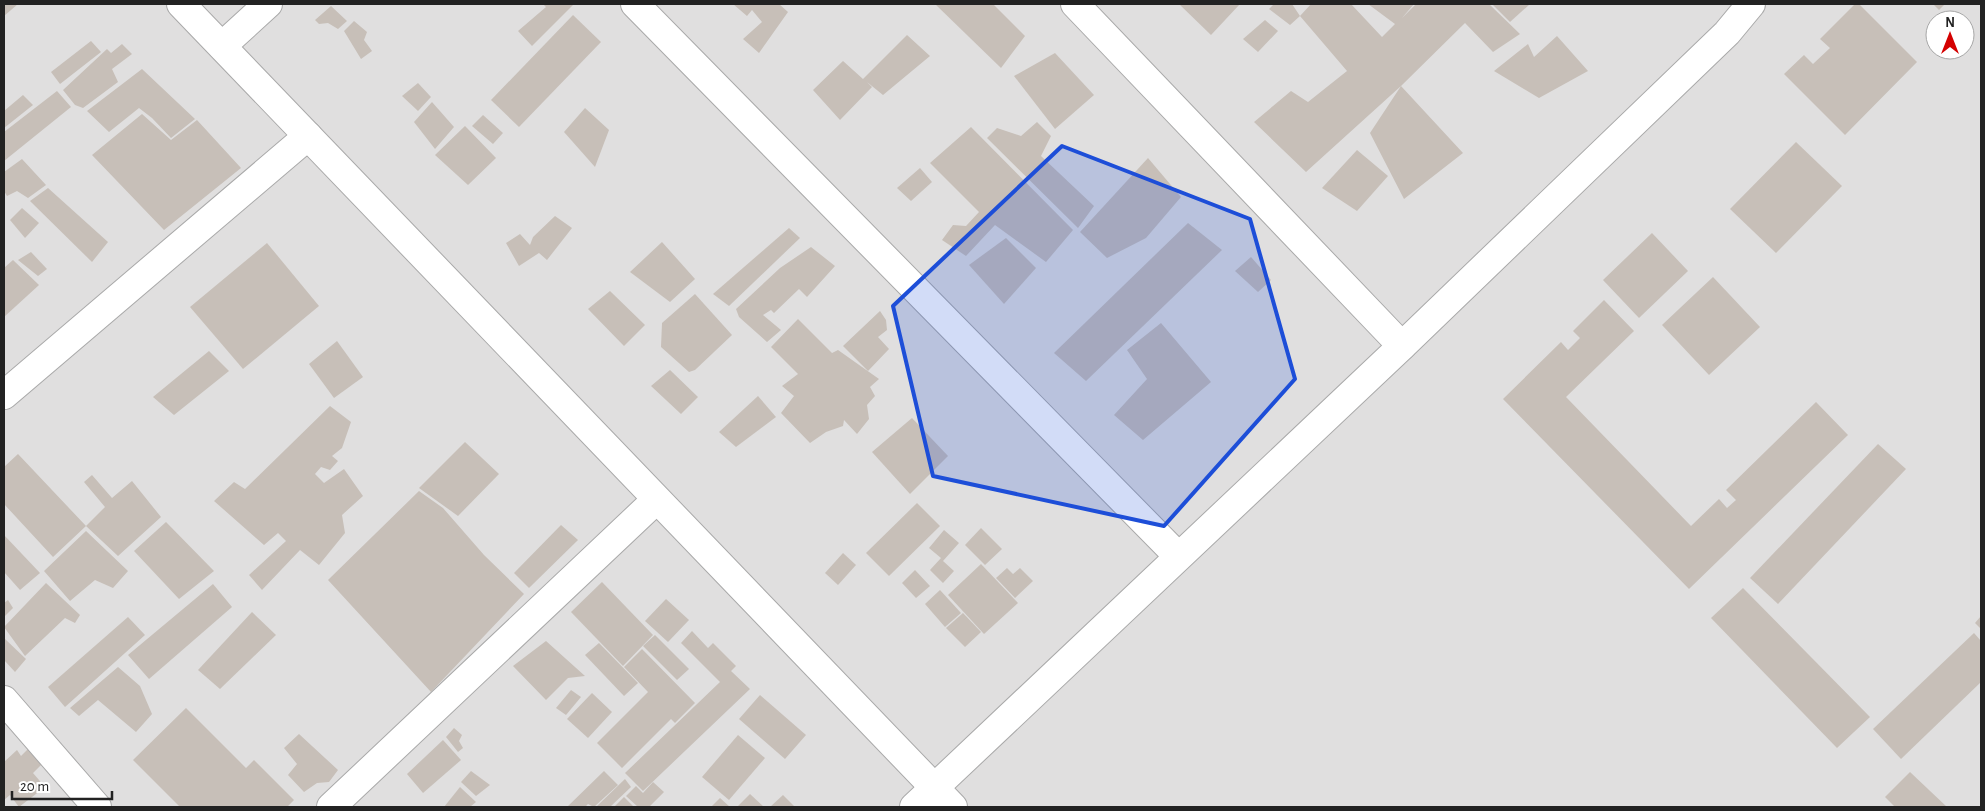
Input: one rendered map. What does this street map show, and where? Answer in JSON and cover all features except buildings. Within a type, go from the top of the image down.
[{"type":"street","points":[[181,4],[953,807]]},
{"type":"street","points":[[222,46],[268,4]]},
{"type":"street","points":[[635,4],[1178,556]]},
{"type":"street","points":[[1075,4],[1402,346]]},
{"type":"street","points":[[914,807],[1402,346],[1728,33],[1751,4]]},
{"type":"street","points":[[4,395],[308,136]]},
{"type":"street","points":[[331,807],[656,500]]},
{"type":"street","points":[[4,700],[97,807]]},
{"type":"highlighted area","points":[[1062,146],[1250,219],[1295,379],[1164,526],[933,476],[893,306]]},
{"type":"shaded area","points":[[4,4],[1981,4],[1981,807],[4,807]]}]
